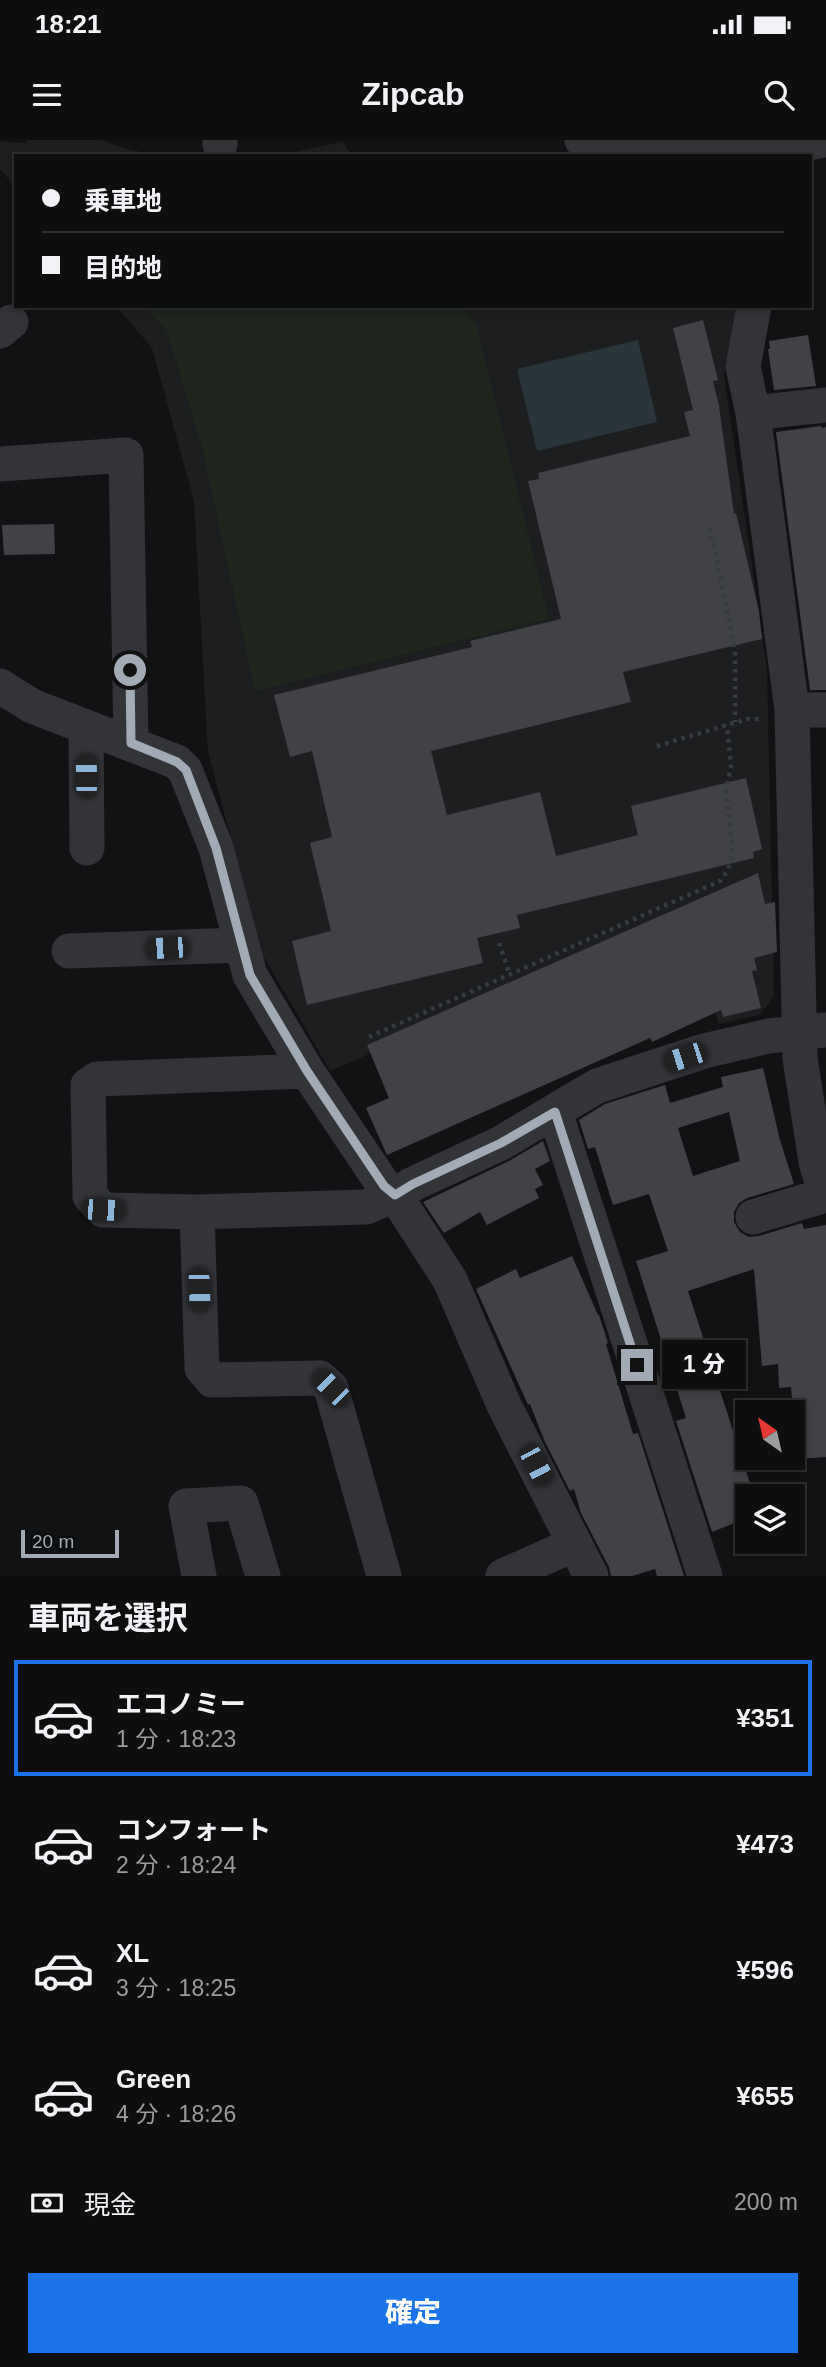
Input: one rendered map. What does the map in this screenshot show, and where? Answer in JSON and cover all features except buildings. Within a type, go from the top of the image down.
[{"type":"street","points":[[582,140],[785,148],[824,140]]},
{"type":"street","points":[[753,1217],[826,1195],[816,1162],[803,713],[743,367],[754,308]]},
{"type":"street","points":[[753,413],[826,405]]},
{"type":"street","points":[[0,464],[126,455],[131,743]]},
{"type":"street","points":[[0,686],[32,706],[177,762],[186,770],[216,848],[250,975],[307,1071],[384,1186],[395,1195],[450,1280],[504,1405],[591,1576]]},
{"type":"street","points":[[86,728],[87,848]]},
{"type":"street","points":[[69,951],[241,945]]},
{"type":"street","points":[[307,1071],[97,1079],[88,1085],[90,1196],[103,1210],[197,1212],[366,1207],[501,1143],[597,1086],[704,1051],[769,1036],[812,1031]]},
{"type":"street","points":[[555,1112],[705,1576]]},
{"type":"street","points":[[197,1212],[202,1368],[212,1380],[320,1378],[331,1388],[384,1576]]},
{"type":"street","points":[[199,1576],[186,1506],[241,1503],[263,1576]]},
{"type":"street","points":[[503,1576],[575,1544]]},
{"type":"path","points":[[710,527],[735,650],[735,722]]},
{"type":"path","points":[[657,746],[747,719],[803,713]]},
{"type":"path","points":[[369,1037],[720,881],[728,870],[733,854],[726,789],[731,767],[727,724]]},
{"type":"path","points":[[499,943],[510,975]]},
{"type":"shaded area","points":[[27,140],[101,140],[152,154],[14,154],[14,186],[0,169],[0,142],[26,143]]},
{"type":"shaded area","points":[[342,142],[351,154],[284,154]]},
{"type":"shaded area","points":[[118,308],[737,308],[724,375],[767,669],[774,996],[759,1015],[719,1024],[680,918],[330,1071],[261,952],[208,752],[194,501],[152,348]]},
{"type":"shaded area","points":[[146,308],[463,308],[476,325],[549,619],[255,691],[203,451],[166,329]]},
{"type":"shaded area","points":[[638,340],[657,422],[537,451],[517,369]]},
{"type":"route","points":[[130,670],[131,743],[177,762],[186,770],[216,848],[250,975],[307,1071],[384,1186],[395,1195],[501,1143],[555,1112],[637,1365]]}]
